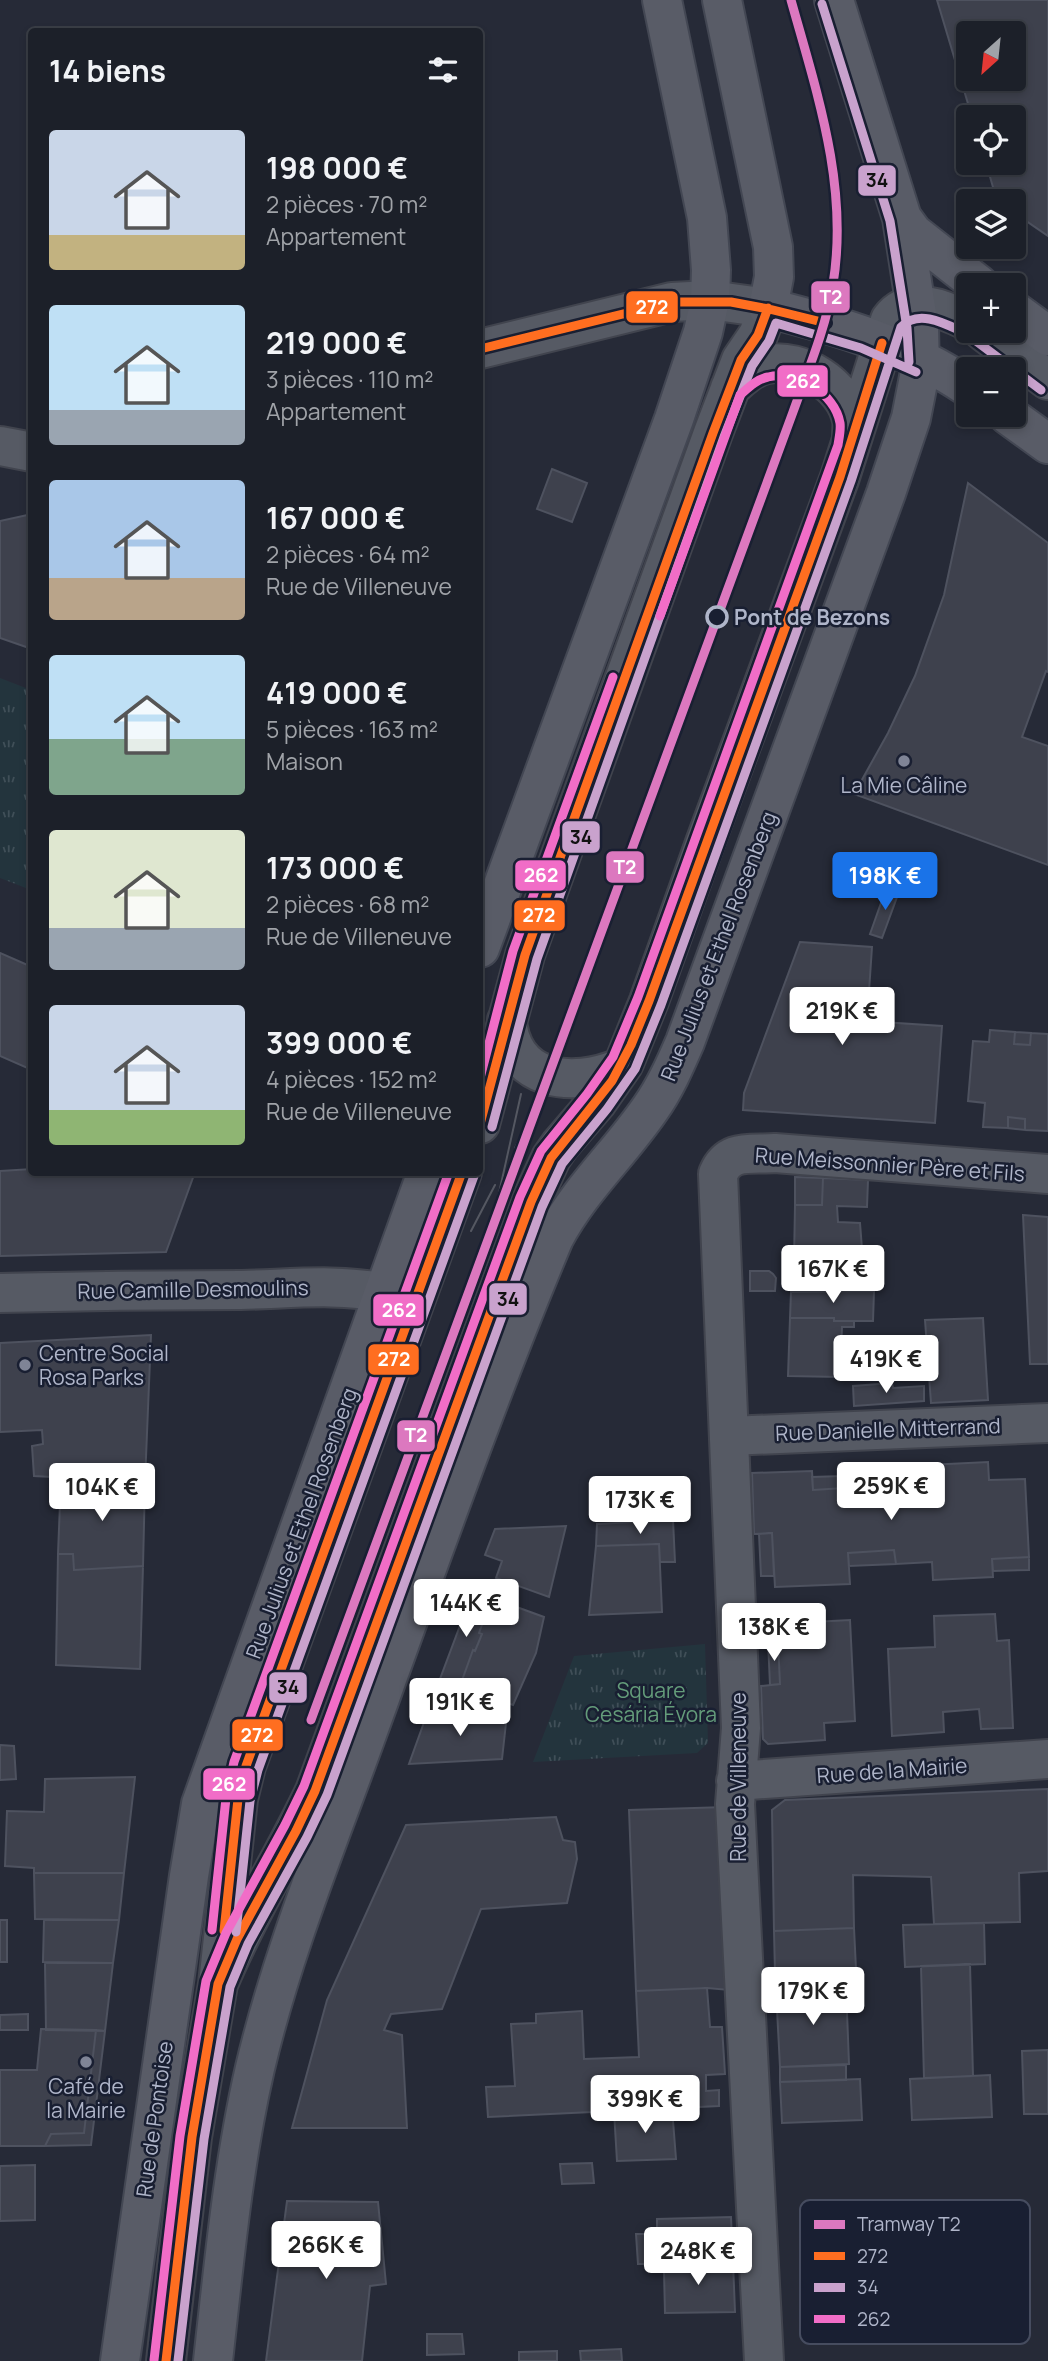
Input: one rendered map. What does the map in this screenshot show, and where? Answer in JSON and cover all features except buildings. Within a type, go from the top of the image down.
[{"type":"main road","points":[[483,940],[670,432],[700,345],[710,300],[707,218],[662,0]]},
{"type":"main road","points":[[722,0],[773,247],[774,277],[768,309],[824,323],[883,343],[956,380]]},
{"type":"main road","name":"Rue Julius et Ethel Rosenberg","points":[[213,2361],[230,2212],[245,2113],[272,2003],[296,1932],[437,1542],[534,1286],[565,1217],[649,1111],[663,1090],[677,1060],[894,469],[916,399],[921,361],[916,305],[902,218],[834,0]]},
{"type":"main road","points":[[902,218],[924,242],[964,273]]},
{"type":"main road","points":[[1026,320],[1048,336]]},
{"type":"main road","points":[[1025,427],[1048,444]]},
{"type":"main road","name":"Rue Julius et Ethel Rosenberg","points":[[189,1876],[208,1779],[426,1176]]},
{"type":"main road","name":"Rue de Pontoise","points":[[120,2361],[189,1876]]},
{"type":"street","points":[[483,348],[672,302],[710,300],[768,309],[758,335],[741,360],[730,388],[525,955],[483,1112]]},
{"type":"street","points":[[218,1984],[237,1938],[315,1791],[531,1202],[560,1144],[597,1102],[620,1068],[649,1001],[840,477],[890,320],[894,313],[916,305],[956,315]]},
{"type":"street","points":[[999,343],[1048,380]]},
{"type":"street","points":[[730,388],[748,372],[767,364],[781,363],[808,370],[831,385],[841,396],[852,420],[852,436]]},
{"type":"street","points":[[0,446],[28,451]]},
{"type":"street","points":[[507,1020],[508,1035],[517,1055],[538,1072],[575,1080],[600,1076],[620,1068]]},
{"type":"street","name":"Rue Meissonnier Père et Fils","points":[[733,1156],[775,1153],[1048,1174]]},
{"type":"street","name":"Rue de Villeneuve","points":[[733,1156],[723,1163],[719,1174],[741,1728],[734,1804],[765,2361]]},
{"type":"street","points":[[166,2361],[192,2137],[218,1984],[238,1799],[246,1766],[461,1176]]},
{"type":"street","name":"Rue Camille Desmoulins","points":[[0,1293],[244,1290],[317,1286],[368,1289],[385,1293]]},
{"type":"street","name":"Rue Danielle Mitterrand","points":[[729,1436],[1048,1423]]},
{"type":"street","name":"Rue de la Mairie","points":[[736,1782],[1048,1759]]},
{"type":"green space","points":[[0,678],[28,689],[28,889],[0,878]]},
{"type":"green space","name":"Square Cesária Évora","points":[[705,1644],[708,1743],[697,1753],[533,1762],[574,1656]]},
{"type":"tram line","name":"T2","points":[[311,1720],[826,317],[837,248],[834,176],[820,105],[791,0]]},
{"type":"tram line","points":[[489,1238],[521,1094]]},
{"type":"tram line","points":[[515,1148],[539,1101]]},
{"type":"tram line","points":[[471,1231],[495,1185]]},
{"type":"transit line","name":"34","points":[[822,4],[890,221],[907,328],[909,362]]},
{"type":"transit line","name":"272","points":[[483,348],[672,302],[731,302],[826,323]]},
{"type":"transit line","name":"272","points":[[483,1113],[525,955],[713,433],[741,360],[758,335],[768,308]]},
{"type":"transit line","name":"34","points":[[178,2361],[204,2139],[230,1987],[248,1944],[327,1795],[542,1207],[562,1164],[607,1109],[635,1069],[661,1005],[851,481],[901,327],[915,319],[923,318],[956,329]]},
{"type":"transit line","name":"34","points":[[492,1127],[537,959],[724,437],[752,366],[769,341],[776,323],[861,348],[916,372]]},
{"type":"transit line","name":"272","points":[[166,2361],[192,2137],[218,1984],[237,1939],[315,1791],[531,1202],[551,1158],[612,1081],[631,1045],[649,1001],[840,477],[882,343]]},
{"type":"transit line","name":"34","points":[[979,343],[1041,390]]},
{"type":"transit line","name":"262","points":[[154,2360],[180,2136],[206,1981],[226,1933],[304,1786],[520,1197],[541,1151],[613,1057],[638,997],[838,445],[840,426],[837,412],[831,402],[813,386],[790,377],[768,377],[756,382],[740,395],[660,616]]},
{"type":"transit line","name":"262","points":[[483,1066],[513,951],[613,677]]},
{"type":"transit line","name":"262","points":[[212,1930],[226,1798],[234,1762],[448,1176]]},
{"type":"transit line","name":"272","points":[[224,1931],[238,1799],[246,1766],[461,1176]]},
{"type":"transit line","name":"34","points":[[236,1932],[250,1801],[258,1770],[474,1176]]},
{"type":"place","name":"Pont de Bezons","points":[[717,617]]},
{"type":"place","name":"La Mie Câline","points":[[904,761]]},
{"type":"place","name":"Centre Social Rosa Parks","points":[[25,1365]]},
{"type":"place","name":"Café de la Mairie","points":[[86,2062]]}]
